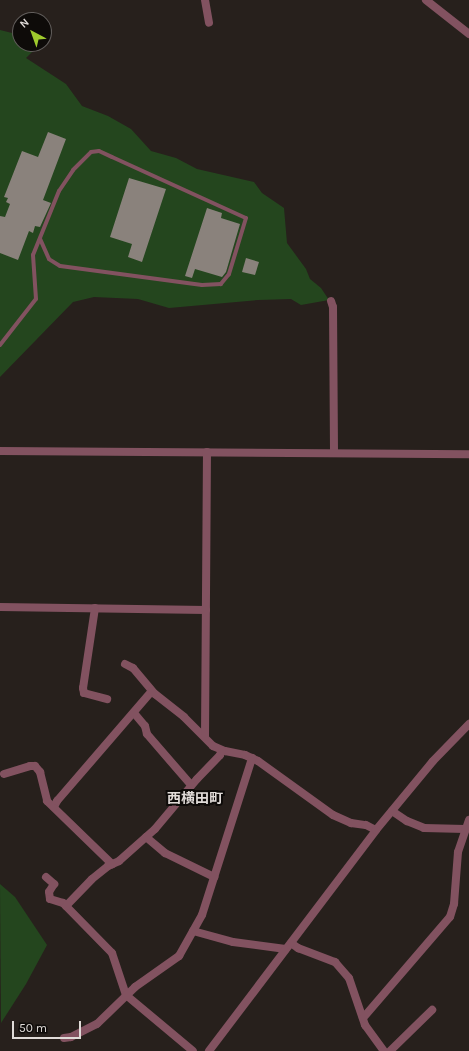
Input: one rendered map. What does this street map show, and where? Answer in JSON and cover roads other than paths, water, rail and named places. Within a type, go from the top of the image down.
[{"type":"street","points":[[205,0],[209,23]]},
{"type":"street","points":[[426,0],[469,34]]},
{"type":"street","points":[[331,301],[333,307],[334,454]]},
{"type":"street","points":[[0,451],[469,454]]},
{"type":"street","points":[[205,737],[207,452]]},
{"type":"street","points":[[0,607],[95,608],[206,605]]},
{"type":"street","points":[[95,608],[83,688],[84,693],[107,699]]},
{"type":"street","points":[[125,664],[133,668],[152,691],[205,737],[213,746],[258,761],[333,815],[351,823],[366,825],[376,830]]},
{"type":"street","points":[[54,807],[57,801],[152,691]]},
{"type":"street","points":[[134,713],[145,726],[147,734],[191,785]]},
{"type":"street","points":[[209,1051],[376,830],[433,761],[469,724]]},
{"type":"street","points":[[66,906],[92,879],[112,864],[119,861],[146,836],[220,755],[222,750]]},
{"type":"street","points":[[64,1038],[71,1037],[97,1024],[135,987],[179,956],[202,915],[252,758]]},
{"type":"street","points":[[4,774],[30,766],[35,766],[40,772],[47,801],[112,864]]},
{"type":"street","points":[[392,811],[407,821],[424,828],[465,829]]},
{"type":"street","points":[[363,1018],[450,917],[454,904],[458,852],[469,820]]},
{"type":"street","points":[[146,836],[165,853],[214,877]]},
{"type":"street","points":[[46,877],[54,884],[49,892],[50,899],[63,902],[112,953],[126,995],[193,1051]]},
{"type":"street","points":[[193,931],[233,942],[289,946],[334,962],[349,978],[365,1024],[384,1051]]},
{"type":"street","points":[[390,1051],[432,1010]]},
{"type":"lane","points":[[0,345],[36,299],[33,254],[58,191],[67,178],[91,152],[99,151],[246,218],[229,274],[220,284],[202,285],[60,266],[49,259],[40,239]]},
{"type":"district","name":"西横田町","points":[[195,799]]}]
